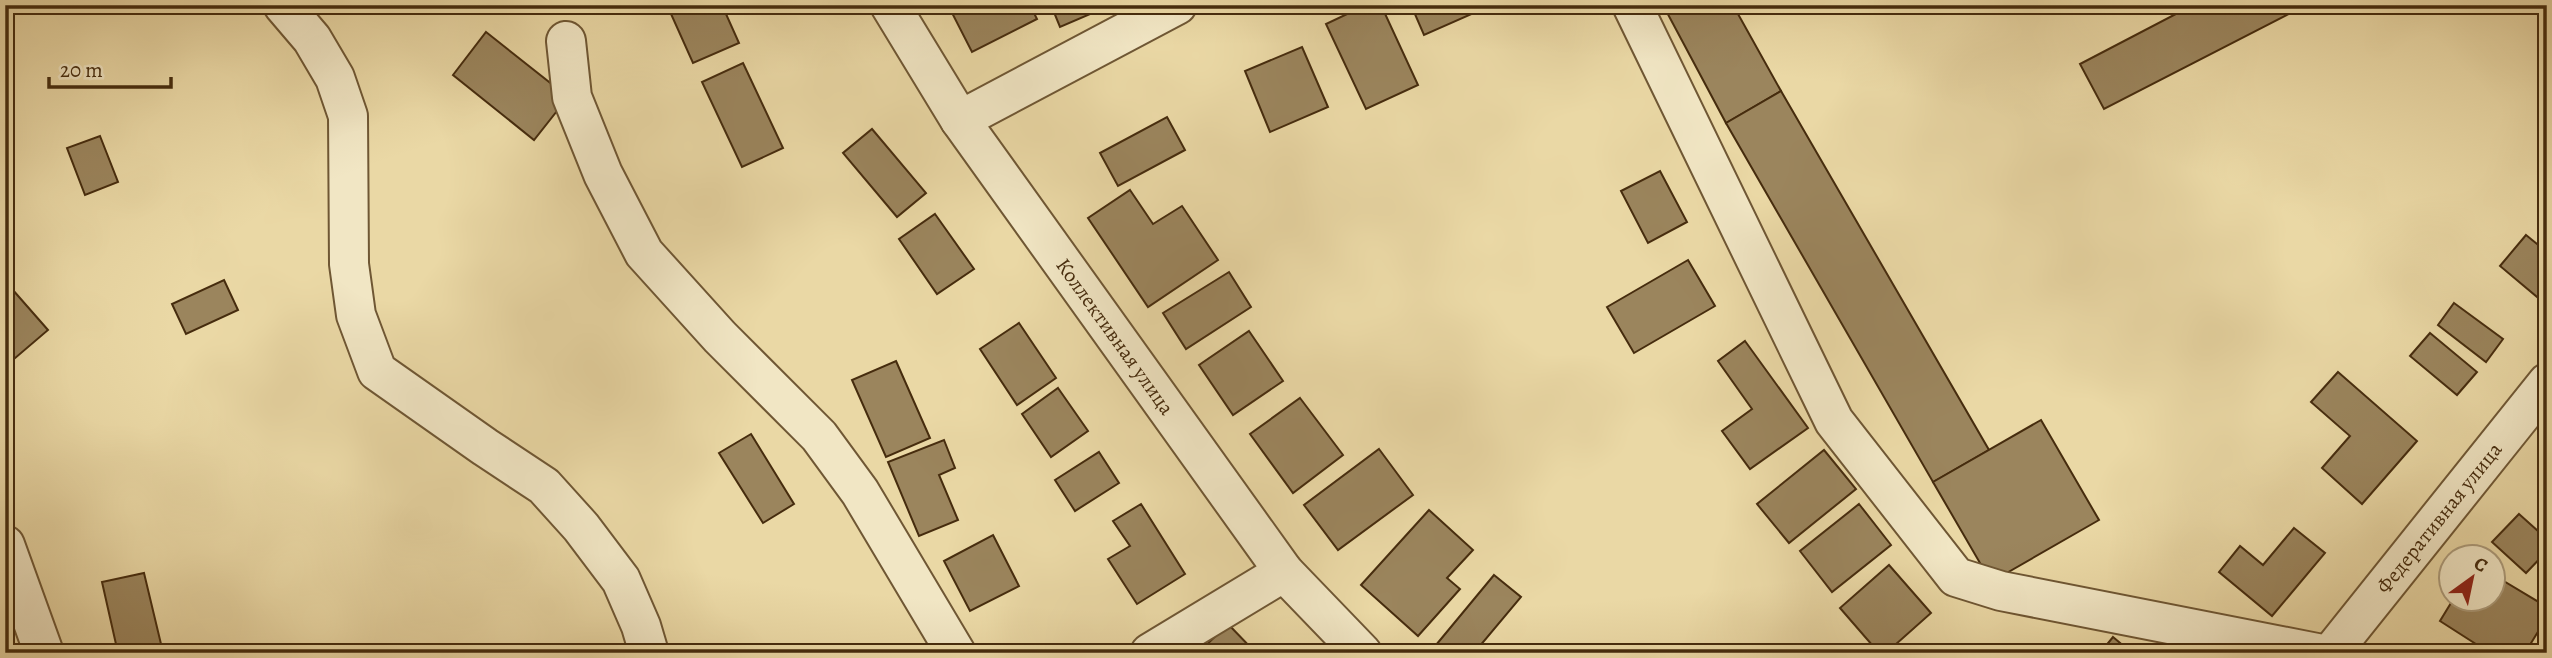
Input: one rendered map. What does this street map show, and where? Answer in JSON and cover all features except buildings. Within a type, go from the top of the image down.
[{"type":"street","points":[[283,5],[312,39],[335,78],[348,116],[349,264],[356,315],[377,371],[544,486],[581,527],[621,580],[641,626],[649,653]]},
{"type":"street","name":"Коллективная улица","points":[[890,5],[960,120],[1284,572],[1362,653]]},
{"type":"street","points":[[960,120],[1178,5]]},
{"type":"street","points":[[1632,5],[1834,421],[1956,577],[2001,591],[2317,653]]},
{"type":"street","points":[[566,41],[572,97],[603,174],[644,253],[720,337],[819,436],[860,492],[956,653]]},
{"type":"street","name":"Федеративная улица","points":[[2330,653],[2547,383]]},
{"type":"street","points":[[5,545],[44,653]]},
{"type":"street","points":[[1150,653],[1284,572]]}]
